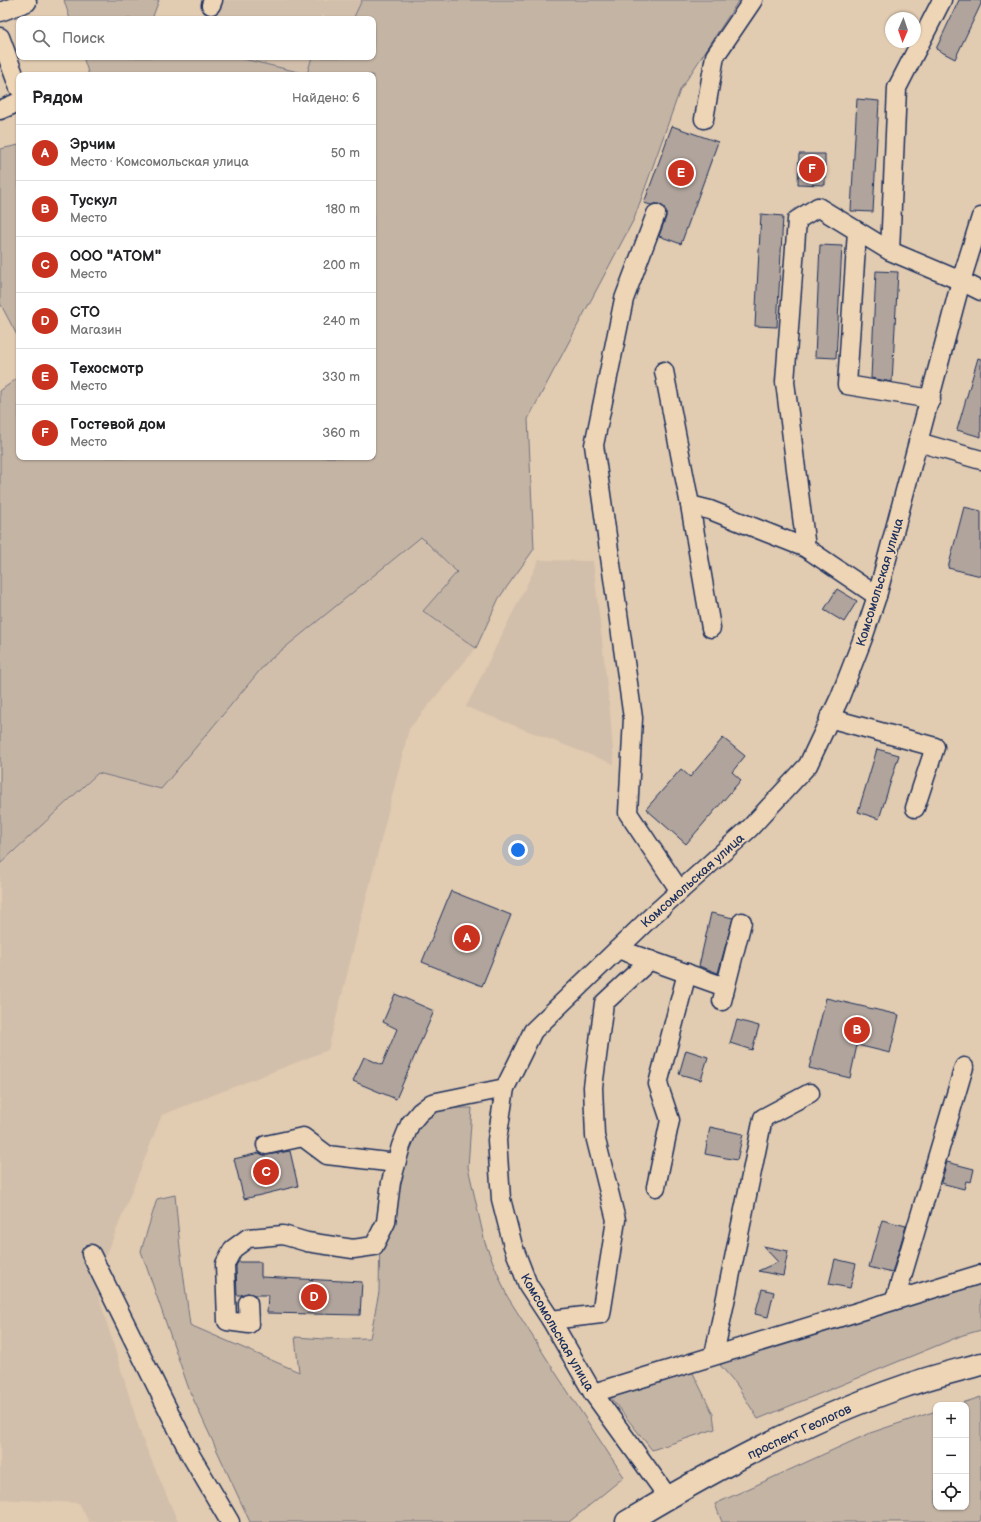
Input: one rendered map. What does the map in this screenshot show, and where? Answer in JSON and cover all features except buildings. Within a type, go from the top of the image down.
[{"type":"main road","name":"проспект Геологов","points":[[627,1522],[668,1497],[747,1455],[830,1415],[905,1385],[981,1364]]},
{"type":"street","points":[[704,119],[715,56],[753,0]]},
{"type":"street","points":[[890,251],[897,88],[942,0]]},
{"type":"street","points":[[0,12],[27,2]]},
{"type":"street","points":[[0,37],[16,80]]},
{"type":"street","points":[[0,110],[16,103]]},
{"type":"street","points":[[806,548],[785,382],[797,220],[818,207],[890,251],[981,291]]},
{"type":"street","points":[[656,214],[624,299],[594,445],[633,718],[628,813],[680,891]]},
{"type":"street","name":"Комсомольская улица","points":[[668,1497],[593,1393],[528,1285],[513,1246],[501,1199],[498,1140],[505,1088],[533,1031],[618,948],[750,828],[808,765],[840,697],[878,596],[961,281],[981,217]]},
{"type":"street","points":[[857,231],[848,385],[931,399]]},
{"type":"street","points":[[664,371],[690,505],[711,628]]},
{"type":"street","points":[[918,442],[981,460]]},
{"type":"street","points":[[690,505],[710,510],[806,548],[878,596]]},
{"type":"street","points":[[830,718],[935,747],[916,808]]},
{"type":"street","points":[[618,948],[687,973],[724,994],[742,922]]},
{"type":"street","points":[[550,1320],[601,1314],[616,1220],[595,1136],[593,1087],[604,1003],[650,960]]},
{"type":"street","points":[[656,1187],[670,1120],[658,1084],[687,973]]},
{"type":"street","points":[[895,1300],[964,1067]]},
{"type":"street","points":[[248,1303],[249,1324],[227,1321],[225,1264],[233,1249],[248,1238],[283,1235],[307,1242],[353,1249],[374,1246],[386,1222],[391,1182],[410,1124],[420,1112],[432,1103],[505,1088]]},
{"type":"street","points":[[714,1355],[763,1118],[810,1093]]},
{"type":"street","points":[[266,1145],[302,1137],[327,1155],[396,1163]]},
{"type":"street","points":[[91,1254],[190,1454],[230,1522]]},
{"type":"street","points":[[593,1393],[981,1274]]},
{"type":"shaded area","points":[[64,0],[159,0],[153,16],[69,16]]},
{"type":"shaded area","points":[[216,0],[362,0],[354,16],[209,16]]},
{"type":"shaded area","points":[[362,0],[739,0],[680,90],[634,219],[528,419],[534,549],[499,598],[476,648],[423,611],[457,572],[421,537],[266,663],[161,789],[98,773],[0,864],[0,391],[16,379],[16,460],[376,460],[376,72],[308,72],[311,60],[376,60],[376,16],[354,16]]},
{"type":"shaded area","points":[[84,60],[248,60],[299,72],[88,72]]},
{"type":"shaded area","points":[[248,60],[311,60],[308,72],[299,72]]},
{"type":"shaded area","points":[[16,146],[16,333],[0,303],[0,149]]},
{"type":"shaded area","points":[[421,537],[457,572],[423,611],[476,648],[409,729],[328,1050],[162,1115],[95,1284],[142,1438],[178,1522],[89,1522],[79,1503],[0,1499],[0,865],[98,773],[161,789],[266,663]]},
{"type":"shaded area","points":[[539,560],[593,561],[610,712],[614,764],[466,707]]},
{"type":"shaded area","points":[[426,1108],[472,1108],[468,1167],[485,1243],[507,1296],[624,1477],[569,1522],[250,1522],[190,1392],[141,1251],[157,1199],[175,1195],[190,1325],[299,1372],[295,1337],[325,1339],[370,1338],[379,1292],[380,1234],[396,1163]]},
{"type":"shaded area","points":[[981,1278],[981,1330],[963,1335],[758,1419],[737,1385],[720,1365],[744,1351]]},
{"type":"shaded area","points":[[691,1369],[713,1414],[715,1429],[652,1450],[610,1397],[652,1385]]},
{"type":"shaded area","points":[[981,1397],[981,1520],[978,1522],[722,1522],[715,1504],[870,1433],[933,1412],[933,1510],[969,1510],[969,1402],[965,1402]]},
{"type":"place","name":"Гостевой дом","points":[[812,169]]},
{"type":"place","name":"Техосмотр","points":[[681,173]]},
{"type":"place","name":"Эрчим","points":[[467,938]]},
{"type":"place","name":"Тускул","points":[[857,1030]]},
{"type":"place","name":"ООО \"АТОМ\"","points":[[266,1172]]},
{"type":"place","name":"СТО","points":[[314,1297]]}]
